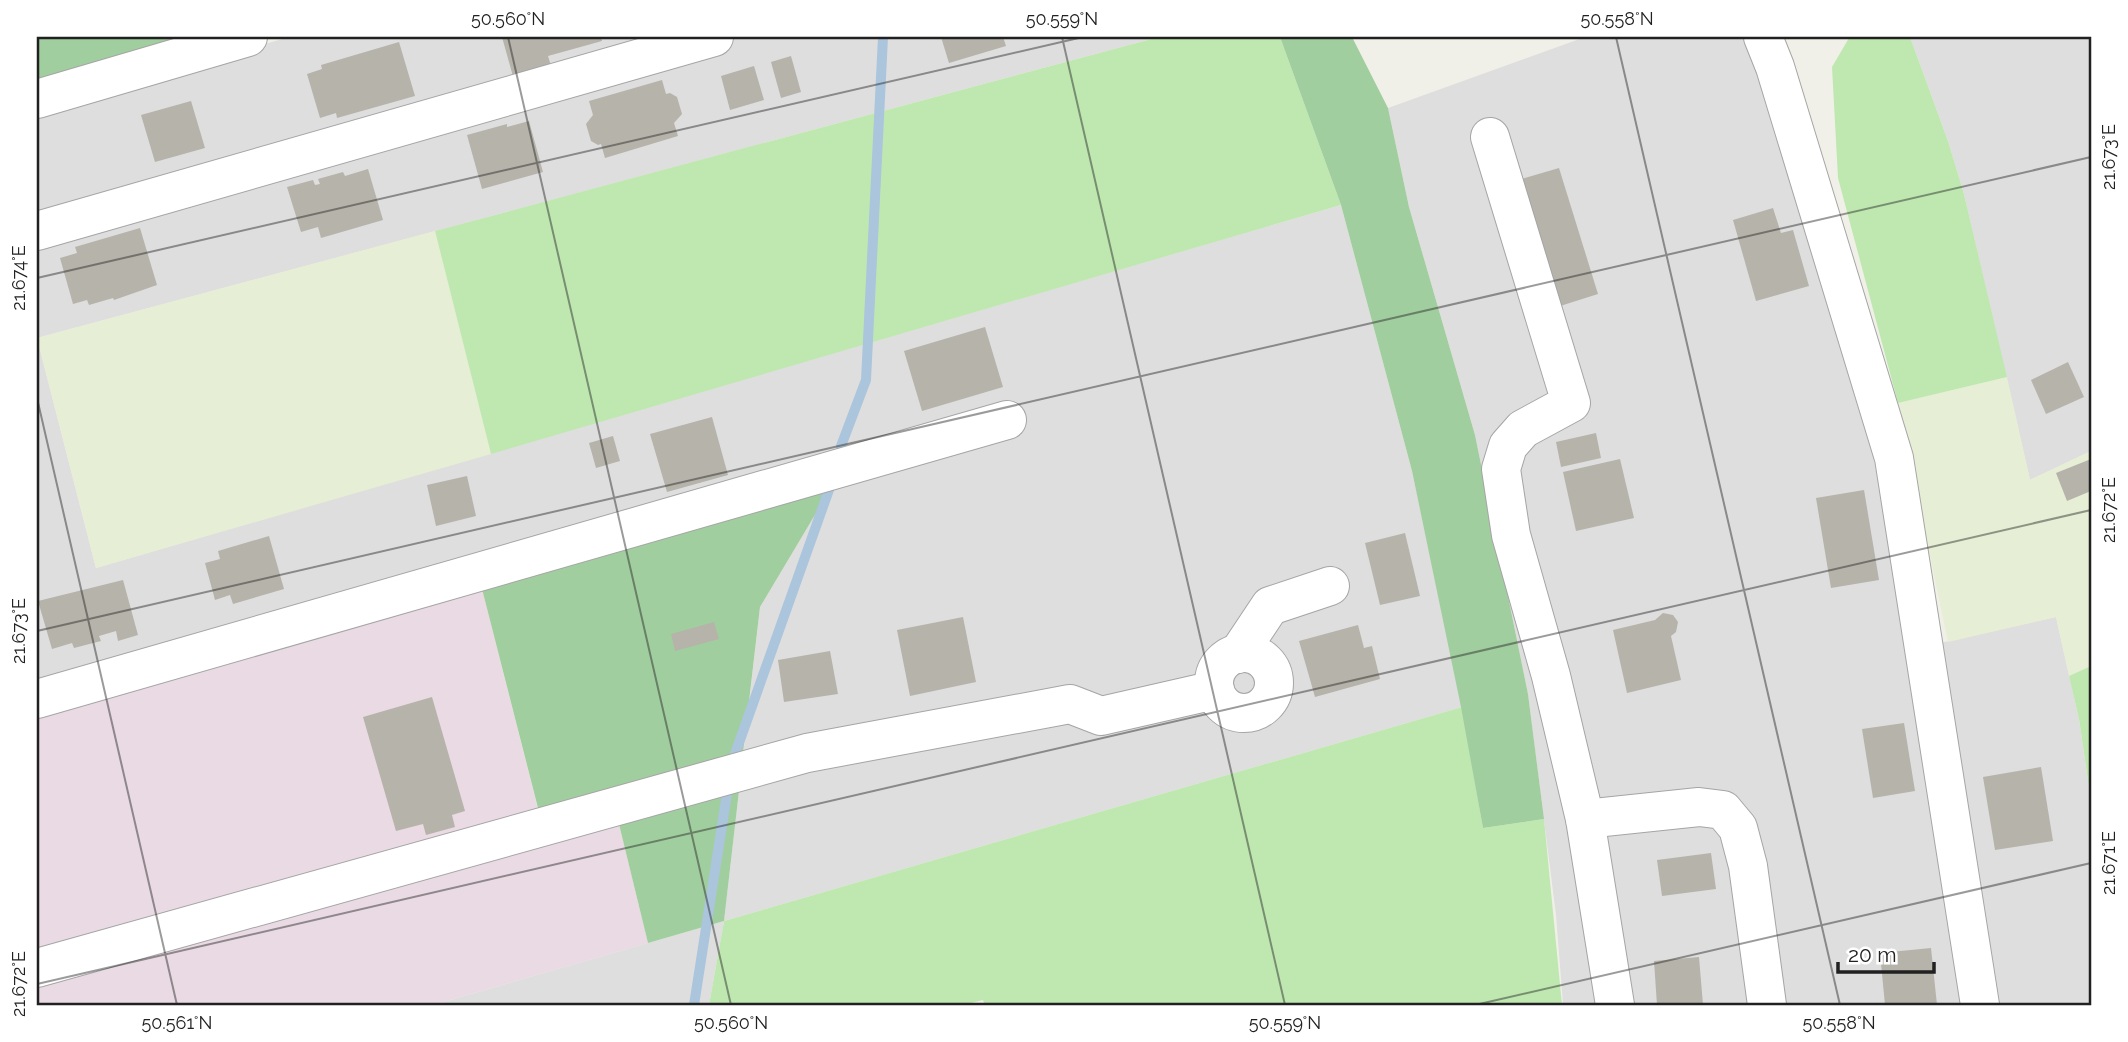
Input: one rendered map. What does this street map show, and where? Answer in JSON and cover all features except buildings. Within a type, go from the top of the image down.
[{"type":"lane","points":[[37,99],[248,37]]},
{"type":"lane","points":[[37,230],[714,37]]},
{"type":"lane","points":[[1763,37],[1775,66],[1894,458],[1980,1005]]},
{"type":"lane","points":[[1490,137],[1571,403],[1523,429],[1508,446],[1501,469],[1511,535],[1551,676],[1585,819],[1615,1005]]},
{"type":"lane","points":[[37,699],[1007,420]]},
{"type":"lane","points":[[1238,654],[1270,606],[1329,586]]},
{"type":"lane","points":[[1238,654],[1260,658],[1269,666],[1274,676],[1270,699],[1262,708],[1251,712],[1240,713],[1229,709],[1220,701],[1215,690],[1214,678],[1219,667],[1238,654]]},
{"type":"lane","points":[[37,968],[807,753],[1070,704],[1101,716],[1215,690]]},
{"type":"lane","points":[[1585,819],[1699,807],[1723,810],[1738,828],[1748,866],[1767,1005]]},
{"type":"shaded area","points":[[289,37],[1159,37],[37,338],[37,110]]},
{"type":"shaded area","points":[[1585,37],[1750,37],[1864,411],[1913,649],[2056,617],[2079,719],[2091,801],[2091,1005],[1563,1005],[1556,915],[1528,694],[1475,435],[1409,207],[1388,108]]},
{"type":"shaded area","points":[[1910,37],[2091,37],[2091,451],[2030,480],[1964,194],[1948,141]]},
{"type":"shaded area","points":[[1341,205],[1412,471],[1462,707],[724,921],[760,607],[837,478],[37,682],[37,338],[96,568]]},
{"type":"shaded area","points":[[481,585],[545,837],[617,816],[648,943],[433,1005],[37,1005],[37,711]]},
{"type":"shaded area","points":[[724,921],[709,1005],[433,1005]]},
{"type":"green space","points":[[37,37],[188,37],[37,82]]},
{"type":"green space","points":[[1159,37],[1280,37],[1341,205],[491,454],[435,231]]},
{"type":"green space","points":[[1280,37],[1352,37],[1388,108],[1409,207],[1475,435],[1528,694],[1544,819],[1483,828],[1412,471],[1341,205]]},
{"type":"green space","points":[[1910,37],[1948,141],[1964,194],[2007,377],[1898,403],[1838,178],[1832,67],[1849,38]]},
{"type":"green space","points":[[435,231],[491,454],[96,568],[37,338]]},
{"type":"green space","points":[[2007,377],[2030,480],[2091,451],[2091,666],[2069,676],[2056,617],[1948,642],[1898,403]]},
{"type":"green space","points":[[837,478],[760,607],[743,753],[539,812],[481,585]]},
{"type":"green space","points":[[2091,666],[2091,801],[2079,719],[2069,676]]},
{"type":"green space","points":[[1462,707],[1483,828],[1544,819],[1562,1005],[985,1005],[983,1000],[963,1005],[709,1005],[724,921]]},
{"type":"green space","points":[[740,782],[724,921],[648,943],[617,816]]},
{"type":"waterway","points":[[841,446],[866,380],[883,37]]},
{"type":"waterway","points":[[735,754],[830,487]]},
{"type":"waterway","points":[[694,1005],[728,787]]}]
